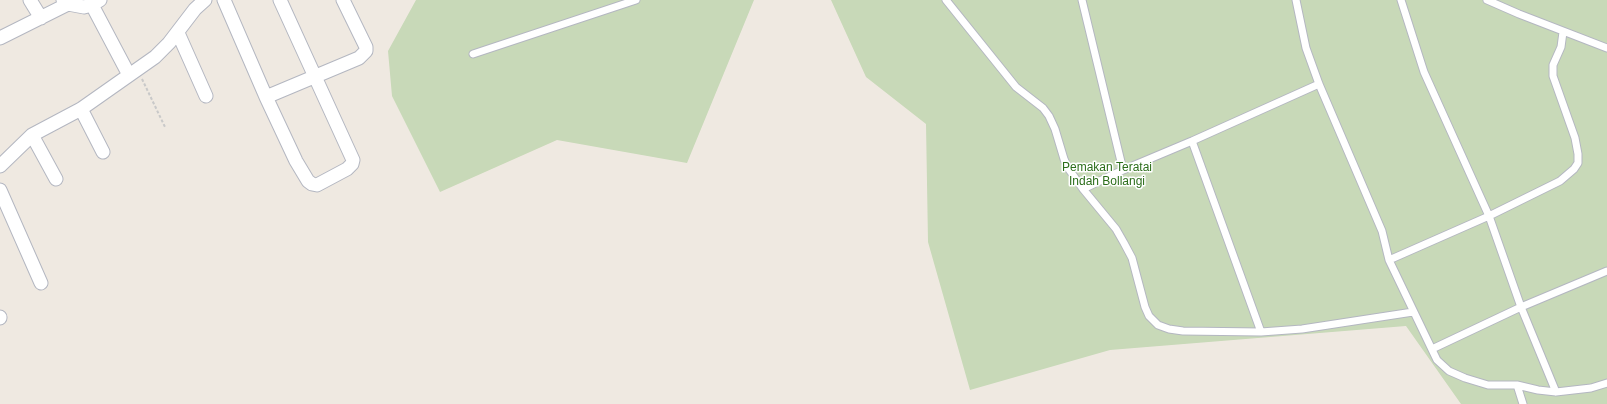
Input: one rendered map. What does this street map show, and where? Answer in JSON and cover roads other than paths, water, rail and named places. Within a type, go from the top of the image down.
[{"type":"street","points":[[30,0],[40,18]]},
{"type":"street","points":[[0,166],[32,135],[81,109],[155,57],[178,33],[190,15],[205,0]]},
{"type":"street","points":[[224,0],[266,98],[308,181],[317,185],[347,169],[352,164],[353,160],[280,0]]},
{"type":"street","points":[[266,98],[314,76],[359,58],[366,51],[366,47],[343,0]]},
{"type":"street","points":[[0,38],[40,18],[66,2],[84,7],[96,3],[133,72]]},
{"type":"street","points":[[178,33],[206,96]]},
{"type":"street","points":[[81,109],[103,152]]},
{"type":"street","points":[[32,135],[56,179]]},
{"type":"street","points":[[1,196],[41,282]]},
{"type":"lane","points":[[473,54],[636,0]]},
{"type":"lane","points":[[946,0],[1016,87],[1043,108],[1049,116],[1056,129],[1068,168],[1124,242],[1132,258],[1145,307],[1149,316],[1158,325],[1169,329],[1183,331],[1261,332],[1302,329],[1413,312]]},
{"type":"lane","points":[[1082,0],[1123,170]]},
{"type":"lane","points":[[1296,0],[1306,48],[1319,84],[1382,231],[1389,260],[1437,360],[1449,371],[1465,378],[1488,384],[1517,385],[1556,392],[1591,388],[1607,383]]},
{"type":"lane","points":[[1401,0],[1424,72],[1489,216],[1521,307],[1556,392]]},
{"type":"lane","points":[[1487,0],[1563,32],[1607,48]]},
{"type":"lane","points":[[1389,260],[1489,216],[1560,181],[1569,174],[1578,163],[1575,138],[1553,76],[1553,65],[1561,47],[1563,32]]},
{"type":"lane","points":[[1083,189],[1319,84]]},
{"type":"lane","points":[[1192,141],[1261,332]]},
{"type":"lane","points":[[1432,349],[1521,307],[1607,271]]},
{"type":"lane","points":[[1517,385],[1523,404]]},
{"type":"park label","name":"Pemakan Teratai Indah Bollangi","points":[[1107,175]]}]
